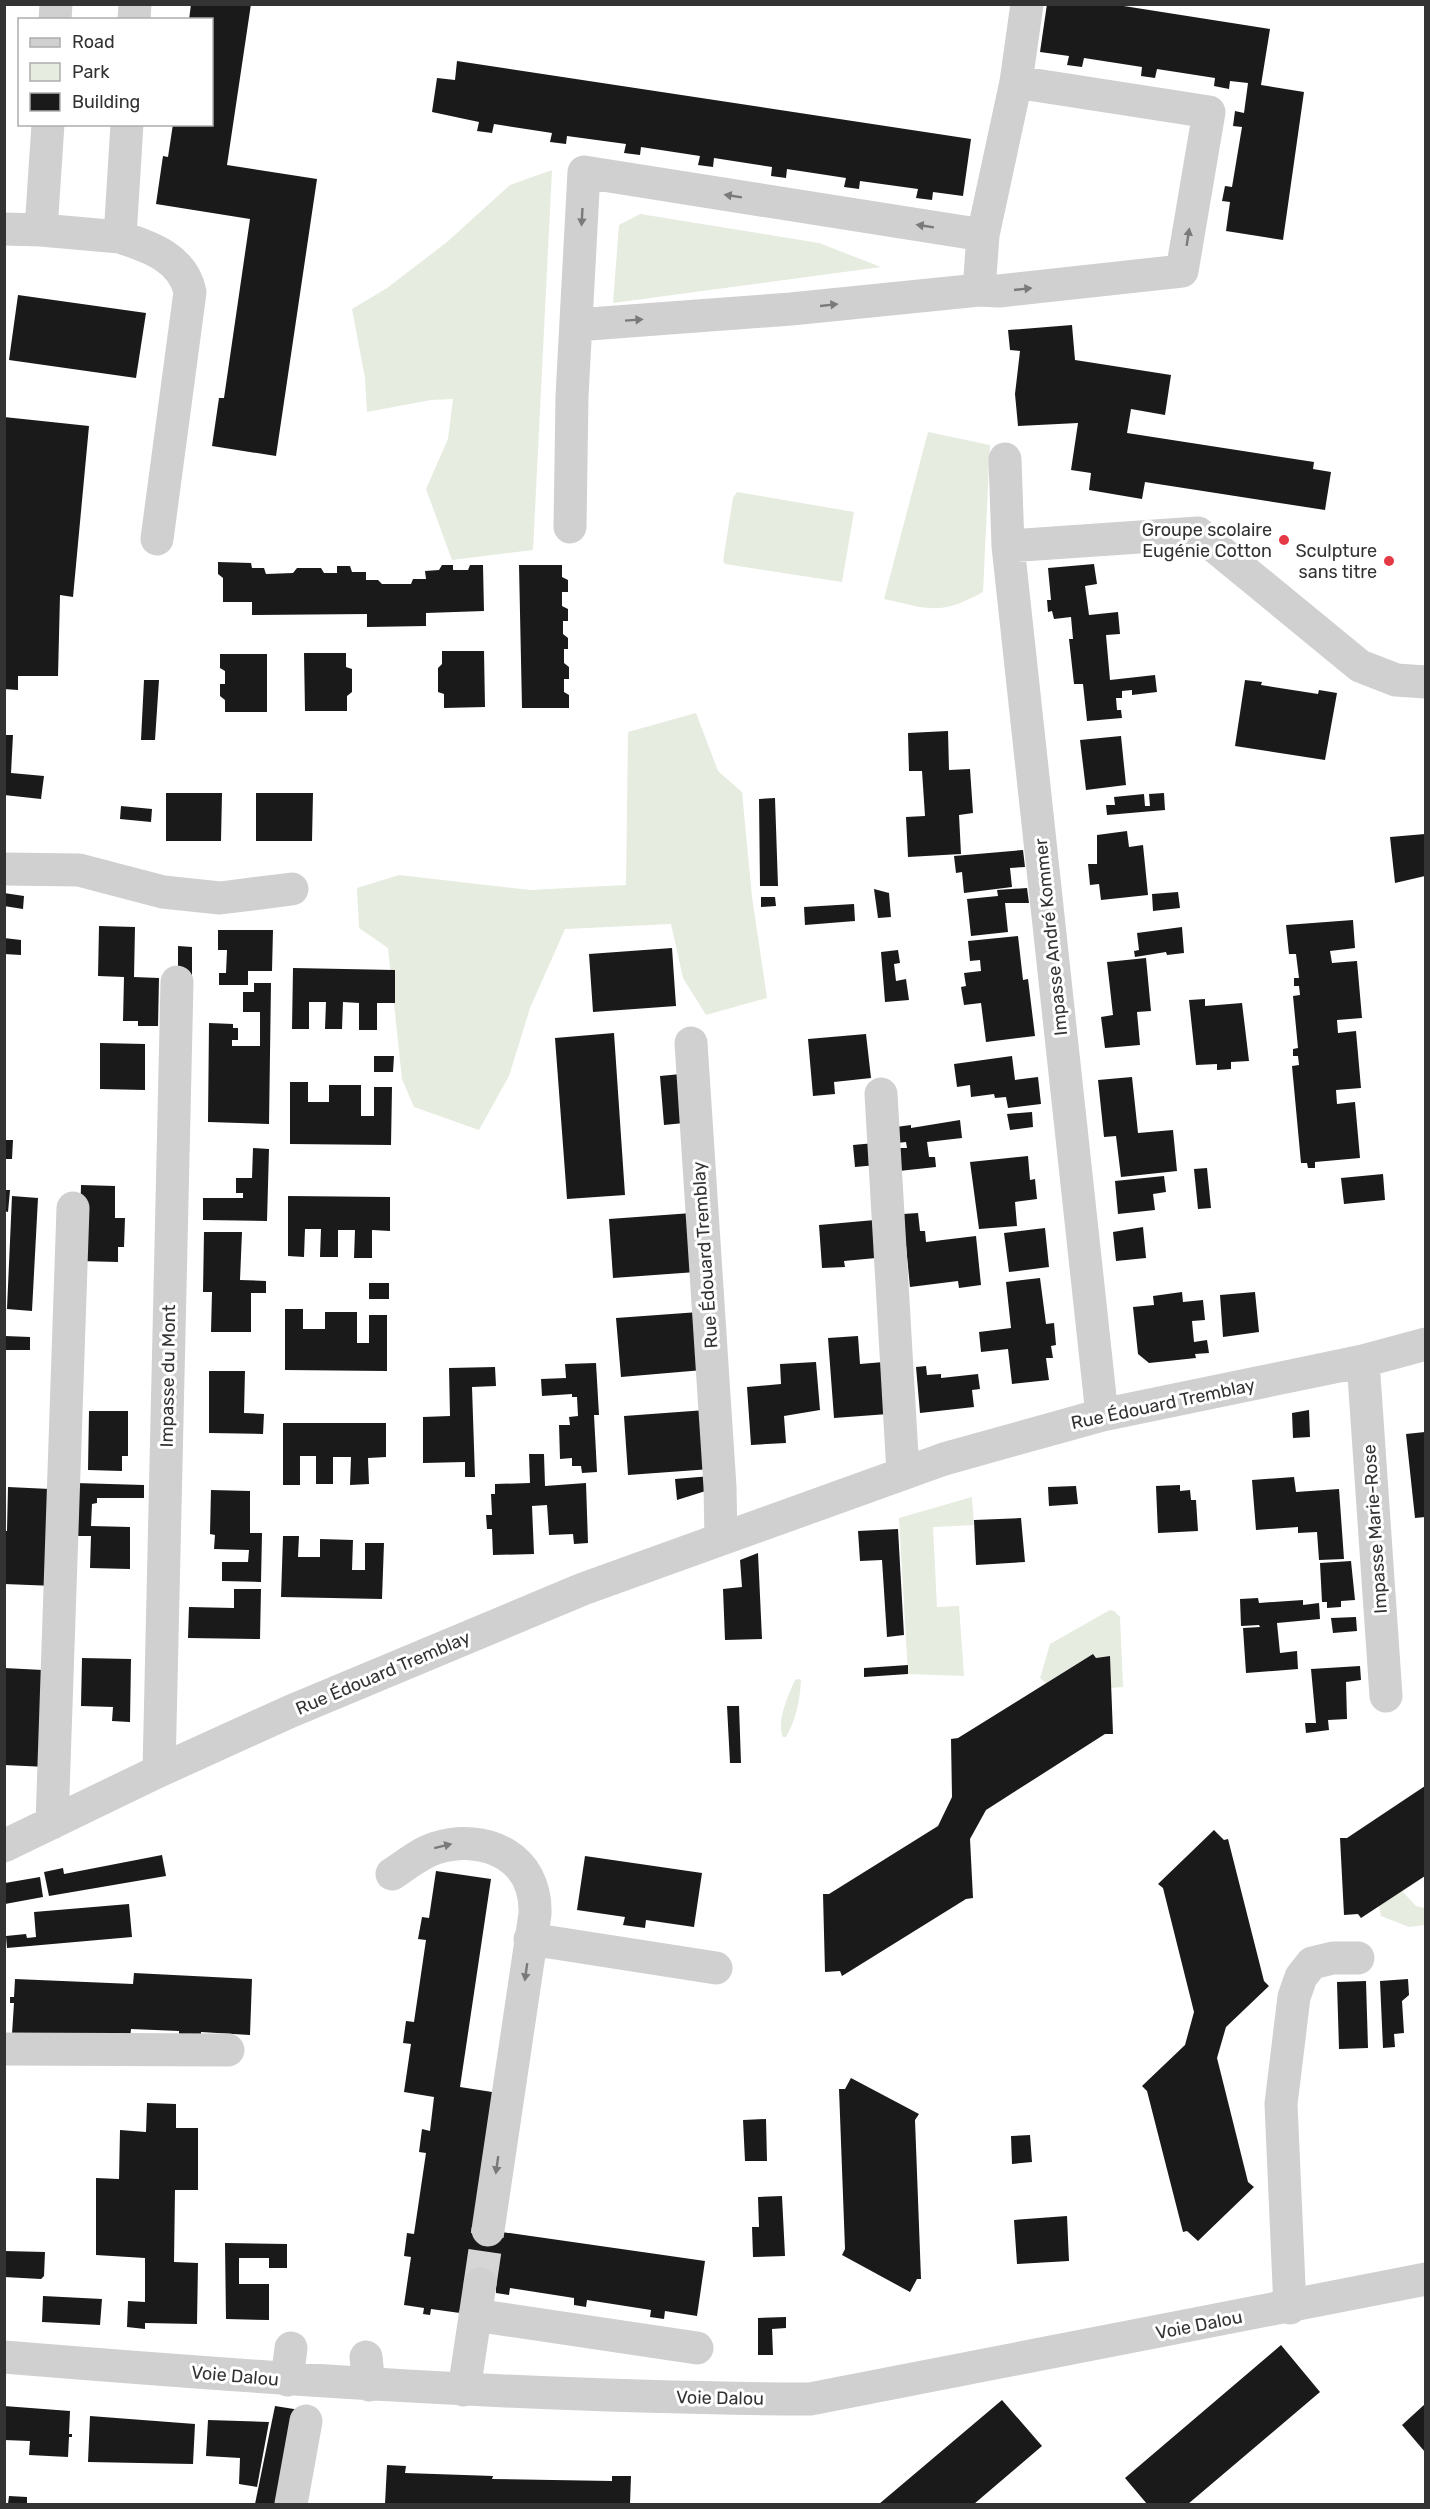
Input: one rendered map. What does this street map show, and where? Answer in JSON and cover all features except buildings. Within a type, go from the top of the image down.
[{"type":"street","points":[[979,290],[983,236],[1016,82],[1027,4]]},
{"type":"street","points":[[576,325],[791,309],[979,290],[999,291],[1182,271],[1209,112],[1016,82]]},
{"type":"street","points":[[41,230],[48,126]]},
{"type":"street","points":[[120,237],[127,126]]},
{"type":"street","points":[[570,527],[572,396],[584,172],[983,236]]},
{"type":"street","points":[[4,229],[120,237],[152,248],[180,268],[187,279],[190,292],[158,539]]},
{"type":"street","name":"Impasse André Kommer","points":[[1005,459],[1008,546],[1102,1415]]},
{"type":"street","points":[[1008,546],[1198,533],[1360,666],[1396,680],[1425,682]]},
{"type":"street","points":[[4,869],[79,870],[163,892],[220,898],[292,889]]},
{"type":"street","name":"Impasse du Mont","points":[[159,1770],[177,982]]},
{"type":"street","name":"Rue Édouard Tremblay","points":[[691,1043],[720,1487],[721,1539]]},
{"type":"street","points":[[881,1094],[903,1473]]},
{"type":"street","points":[[52,1823],[73,1208]]},
{"type":"street","name":"Rue Édouard Tremblay","points":[[4,1846],[159,1770],[289,1712],[583,1589],[903,1473],[944,1459],[1102,1415],[1363,1361],[1425,1344]]},
{"type":"street","name":"Impasse Marie-Rose","points":[[1363,1361],[1386,1696]]},
{"type":"street","points":[[392,1874],[435,1848],[471,1843],[495,1848],[512,1858],[524,1870],[536,1894],[488,2230]]},
{"type":"street","points":[[530,1939],[716,1968]]},
{"type":"street","points":[[1290,2308],[1281,2104],[1294,1997],[1301,1977],[1312,1963],[1333,1958],[1358,1958]]},
{"type":"street","points":[[4,2049],[228,2050]]},
{"type":"street","name":"Voie Dalou","points":[[4,2356],[287,2380],[368,2371],[464,2390],[741,2400],[810,2399],[1290,2308],[1425,2279]]},
{"type":"street","points":[[464,2390],[478,2299],[697,2348]]},
{"type":"street","points":[[287,2380],[291,2348]]},
{"type":"street","points":[[291,2505],[306,2421]]},
{"type":"green space","points":[[552,170],[533,550],[452,560],[426,489],[448,439],[453,399],[431,400],[367,412],[365,378],[352,309],[387,288],[447,242],[510,185]]},
{"type":"green space","points":[[640,214],[819,243],[881,267],[613,303],[619,225]]},
{"type":"green space","points":[[928,432],[990,445],[983,592],[955,605],[934,608],[884,599]]},
{"type":"green space","points":[[737,492],[854,512],[842,582],[725,564],[723,561],[733,498]]},
{"type":"green space","points":[[696,713],[718,771],[742,792],[752,897],[767,998],[706,1015],[683,978],[671,924],[565,929],[530,1008],[509,1076],[479,1130],[414,1107],[402,1079],[388,948],[359,928],[357,888],[399,875],[530,890],[626,885],[628,732]]},
{"type":"green space","points":[[972,1497],[974,1525],[933,1527],[937,1607],[959,1606],[964,1676],[908,1674],[899,1518]]},
{"type":"green space","points":[[1110,1610],[1120,1617],[1123,1687],[1111,1688],[1110,1656],[1096,1658],[1093,1654],[1046,1683],[1040,1678],[1050,1644]]},
{"type":"green space","points":[[795,1680],[801,1680],[797,1710],[786,1737],[783,1737],[781,1724],[784,1708]]},
{"type":"green space","points":[[1402,1891],[1416,1906],[1425,1908],[1425,1925],[1409,1927],[1381,1916],[1379,1906]]},
{"type":"tunnel","points":[[480,2284],[488,2230]]},
{"type":"place","name":"Groupe scolaire Eugénie Cotton","points":[[1284,540]]},
{"type":"place","name":"Sculpture sans titre","points":[[1389,561]]}]
